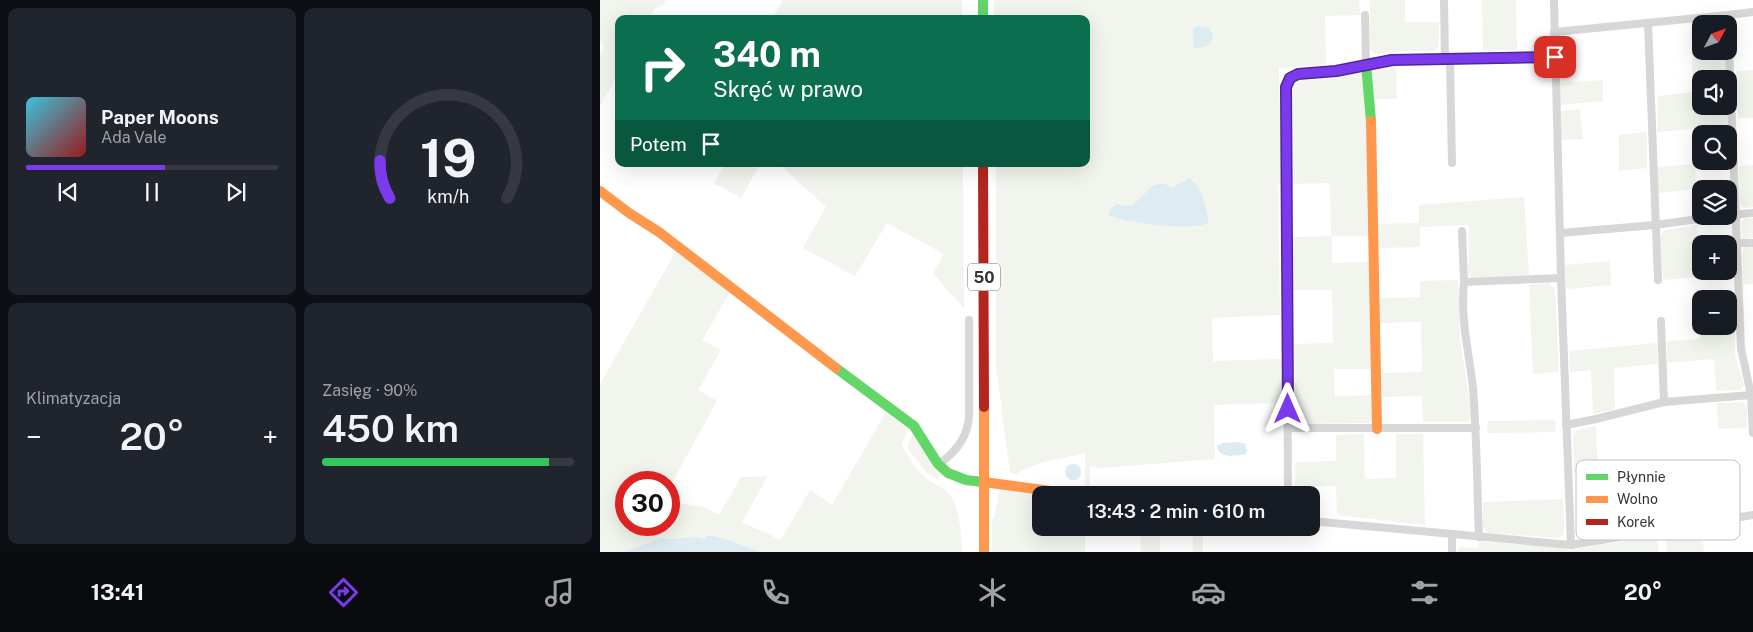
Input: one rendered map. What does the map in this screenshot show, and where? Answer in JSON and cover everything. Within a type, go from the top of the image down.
[{"type":"street","points":[[983,0],[983,15]]},
{"type":"street","points":[[1444,0],[1452,163]]},
{"type":"street","points":[[1554,0],[1561,278],[1571,545]]},
{"type":"street","points":[[1728,15],[1753,12]]},
{"type":"street","points":[[1365,15],[1366,64],[1372,136],[1377,429]]},
{"type":"street","points":[[1554,32],[1692,19]]},
{"type":"street","points":[[1648,23],[1658,280]]},
{"type":"street","points":[[1288,486],[1286,87],[1290,78],[1298,74],[1336,71],[1392,60],[1555,57]]},
{"type":"street","points":[[1729,60],[1731,180]]},
{"type":"street","name":"50","points":[[983,167],[984,552]]},
{"type":"street","points":[[600,192],[659,232],[799,341],[914,426],[922,435],[939,464],[948,473],[956,478],[1032,488]]},
{"type":"street","points":[[1737,215],[1753,213]]},
{"type":"street","points":[[1561,233],[1692,220]]},
{"type":"street","points":[[1462,230],[1465,335],[1472,378],[1476,428],[1479,537]]},
{"type":"street","points":[[1753,243],[1737,243],[1741,348],[1752,395],[1753,433]]},
{"type":"street","points":[[1464,282],[1561,278]]},
{"type":"street","points":[[939,464],[956,450],[965,437],[968,428],[970,416],[969,320]]},
{"type":"street","points":[[1661,321],[1664,402]]},
{"type":"street","points":[[1566,425],[1664,402],[1752,395]]},
{"type":"street","points":[[1288,428],[1476,428]]},
{"type":"street","points":[[1740,517],[1753,515]]},
{"type":"street","points":[[1320,522],[1571,545],[1601,540]]},
{"type":"street","points":[[1452,534],[1452,552]]},
{"type":"shaded area","points":[[600,0],[666,0],[663,5],[654,9],[651,15],[615,15],[615,79],[600,106],[600,55],[604,47],[600,40]]},
{"type":"shaded area","points":[[783,0],[962,0],[962,15],[774,15]]},
{"type":"shaded area","points":[[994,0],[1359,0],[1360,15],[1325,16],[1326,65],[1279,68],[1281,183],[1278,183],[1280,315],[1212,318],[1213,361],[1281,359],[1282,403],[1214,405],[1215,459],[1101,468],[1090,466],[1090,486],[1085,486],[1085,453],[1040,463],[1015,474],[1010,473],[996,366],[996,167],[1090,167],[1090,15],[994,15]]},
{"type":"shaded area","points":[[1370,0],[1405,0],[1405,22],[1439,22],[1439,46],[1434,51],[1375,54],[1370,49]]},
{"type":"shaded area","points":[[1482,0],[1516,0],[1517,50],[1483,51]]},
{"type":"shaded area","points":[[1198,26],[1209,28],[1213,34],[1211,43],[1194,49],[1193,31]]},
{"type":"shaded area","points":[[1691,27],[1692,27],[1692,60]]},
{"type":"shaded area","points":[[1692,60],[1726,60],[1727,70],[1692,70]]},
{"type":"shaded area","points":[[1396,64],[1397,99],[1374,99],[1371,72],[1376,65]]},
{"type":"shaded area","points":[[1357,70],[1362,74],[1367,125],[1369,236],[1332,236],[1332,263],[1370,262],[1372,369],[1334,369],[1335,396],[1372,395],[1373,418],[1368,423],[1300,424],[1295,418],[1294,344],[1333,343],[1332,290],[1293,290],[1292,237],[1331,236],[1330,183],[1291,184],[1289,84],[1294,79],[1328,77]]},
{"type":"shaded area","points":[[1753,70],[1753,118],[1738,118],[1737,71]]},
{"type":"shaded area","points":[[1603,80],[1603,101],[1560,105],[1559,83]]},
{"type":"shaded area","points":[[1692,92],[1692,115],[1728,115],[1729,125],[1692,125],[1692,129],[1657,132],[1658,96]]},
{"type":"shaded area","points":[[1580,109],[1583,139],[1564,140],[1561,138],[1560,115],[1563,111]]},
{"type":"shaded area","points":[[1647,132],[1647,168],[1619,171],[1619,135]]},
{"type":"shaded area","points":[[1692,164],[1692,170],[1695,170],[1696,180],[1692,180],[1692,189],[1658,193],[1657,167]]},
{"type":"shaded area","points":[[1753,165],[1753,207],[1745,208],[1740,203],[1739,166]]},
{"type":"shaded area","points":[[723,167],[758,167],[741,198],[714,183]]},
{"type":"shaded area","points":[[782,167],[963,167],[964,308],[933,274],[944,254],[887,223],[855,276],[803,248],[826,207]]},
{"type":"shaded area","points":[[1189,178],[1198,186],[1201,192],[1209,223],[1188,226],[1159,225],[1109,216],[1111,208],[1117,204],[1123,206],[1133,205],[1153,186],[1163,183],[1172,188]]},
{"type":"shaded area","points":[[1524,197],[1529,275],[1472,278],[1468,275],[1469,225],[1420,227],[1420,247],[1379,248],[1378,224],[1419,223],[1419,205]]},
{"type":"shaded area","points":[[1746,218],[1753,218],[1753,238],[1742,239],[1741,223]]},
{"type":"shaded area","points":[[1697,225],[1697,235],[1692,235],[1692,278],[1663,280],[1660,236],[1665,230]]},
{"type":"shaded area","points":[[1746,245],[1753,245],[1753,284],[1743,285],[1743,251]]},
{"type":"shaded area","points":[[676,251],[730,292],[702,340],[721,350],[698,390],[717,401],[678,471],[615,471],[615,536],[680,536],[680,504],[703,507],[719,515],[741,477],[768,476],[742,522],[781,540],[810,490],[832,505],[886,412],[904,426],[907,433],[902,445],[916,468],[923,476],[945,490],[953,500],[959,522],[962,552],[761,552],[726,539],[696,537],[661,538],[623,552],[600,552],[600,384]]},
{"type":"shaded area","points":[[1610,261],[1611,285],[1566,289],[1565,265]]},
{"type":"shaded area","points":[[1458,280],[1460,339],[1472,417],[1467,422],[1423,422],[1422,396],[1382,397],[1382,373],[1422,372],[1421,322],[1380,323],[1380,298],[1420,297],[1420,281]]},
{"type":"shaded area","points":[[1549,283],[1555,289],[1559,372],[1533,374],[1529,285]]},
{"type":"shaded area","points":[[1700,335],[1735,335],[1735,356],[1744,384],[1741,390],[1716,391],[1714,359],[1667,363],[1667,341],[1700,339]]},
{"type":"shaded area","points":[[1657,343],[1658,364],[1614,368],[1615,409],[1593,414],[1591,370],[1570,372],[1569,351]]},
{"type":"shaded area","points":[[1742,402],[1747,406],[1747,428],[1718,429],[1717,403]]},
{"type":"shaded area","points":[[1555,420],[1556,432],[1487,433],[1488,421]]},
{"type":"shaded area","points":[[1596,426],[1597,460],[1576,460],[1576,473],[1574,473],[1573,436],[1577,430]]},
{"type":"shaded area","points":[[1364,434],[1365,479],[1396,478],[1396,434],[1423,434],[1425,525],[1337,515],[1336,486],[1295,486],[1295,462],[1336,461],[1336,435]]},
{"type":"shaded area","points":[[912,435],[918,439],[941,481],[927,473],[908,449]]},
{"type":"shaded area","points":[[1238,442],[1245,444],[1246,454],[1228,456],[1218,450],[1217,446],[1223,443]]},
{"type":"shaded area","points":[[1070,464],[1076,464],[1081,469],[1079,478],[1070,480],[1065,475],[1065,469]]},
{"type":"shaded area","points":[[1000,488],[1032,493],[1032,536],[1085,536],[1085,552],[992,552],[992,519],[994,518]]},
{"type":"shaded area","points":[[1563,499],[1564,533],[1559,538],[1488,533],[1483,527],[1483,502]]},
{"type":"shaded area","points":[[708,535],[726,539],[761,552],[623,552],[661,538],[696,537],[705,539]]},
{"type":"shaded area","points":[[1140,536],[1160,536],[1160,552],[1141,552]]},
{"type":"shaded area","points":[[1192,536],[1203,536],[1203,552],[1193,552]]},
{"type":"shaded area","points":[[1632,540],[1658,540],[1659,552],[1456,552],[1460,547],[1478,548],[1479,541],[1567,548],[1568,550]]},
{"type":"shaded area","points":[[1666,540],[1703,540],[1704,552],[1667,552]]},
{"type":"traffic: fast","points":[[983,0],[983,15]]},
{"type":"traffic: fast","points":[[1371,121],[1366,64],[1392,60],[1555,57]]},
{"type":"traffic: fast","points":[[836,368],[914,426],[938,464],[948,473],[966,480],[991,483]]},
{"type":"traffic: slow","points":[[1371,121],[1377,429]]},
{"type":"traffic: slow","points":[[600,191],[629,213],[659,232],[836,368]]},
{"type":"traffic: slow","points":[[984,407],[984,552]]},
{"type":"traffic: slow","points":[[991,483],[1032,489]]},
{"type":"traffic: jam","points":[[983,167],[984,407]]},
{"type":"route","points":[[1288,409],[1286,87],[1290,78],[1298,74],[1336,71],[1392,60],[1555,57]]}]
